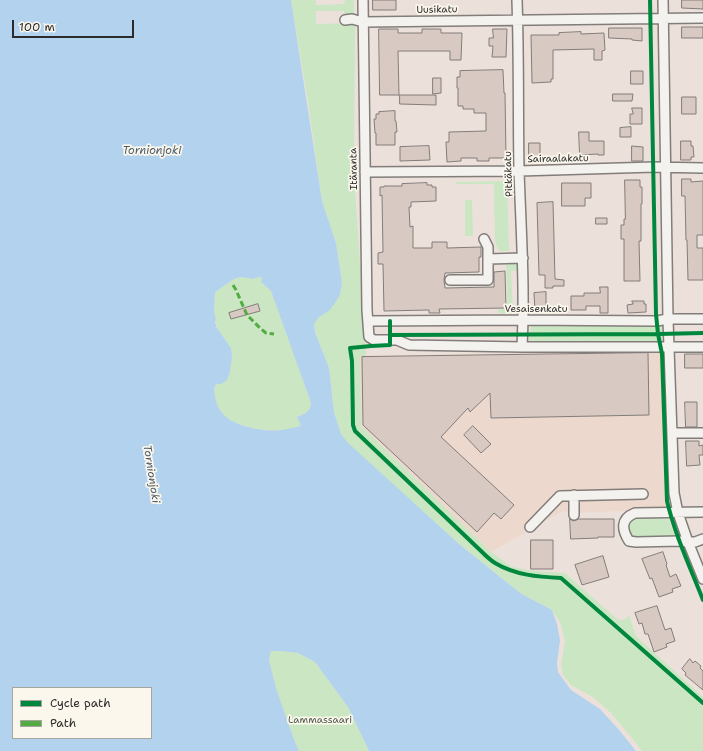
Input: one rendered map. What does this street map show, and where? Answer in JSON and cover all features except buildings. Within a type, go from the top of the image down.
[{"type":"street","name":"Itäranta","points":[[363,0],[369,337],[374,340],[397,340],[408,345],[522,347]]},
{"type":"street","name":"Pitkäkatu","points":[[517,0],[519,171],[523,258],[522,347]]},
{"type":"street","points":[[663,0],[668,319],[674,493],[678,513],[703,579]]},
{"type":"street","name":"Uusikatu","points":[[345,20],[352,19],[363,22],[703,18]]},
{"type":"street","name":"Sairaalakatu","points":[[365,172],[703,168]]},
{"type":"street","points":[[450,280],[488,280],[488,247],[484,239]]},
{"type":"street","points":[[488,259],[523,258]]},
{"type":"street","name":"Vesaisenkatu","points":[[368,321],[657,321],[668,319],[703,318]]},
{"type":"street","points":[[522,347],[703,347]]},
{"type":"street","points":[[672,433],[703,433]]},
{"type":"street","points":[[530,527],[560,496],[643,494]]},
{"type":"street","points":[[574,496],[574,515]]},
{"type":"street","points":[[703,512],[635,513],[631,514],[625,520],[623,527],[630,542],[688,542],[703,539]]},
{"type":"shaded area","points":[[661,351],[668,509],[574,513],[563,511],[491,552],[361,426],[360,356]]},
{"type":"green space","points":[[291,0],[316,0],[316,5],[344,4],[345,0],[354,0],[354,15],[345,16],[344,11],[316,11],[316,24],[355,23],[354,173],[366,356],[360,356],[361,426],[491,552],[512,567],[535,571],[565,573],[617,619],[624,620],[629,615],[636,636],[703,697],[703,751],[642,751],[611,713],[593,697],[571,685],[563,675],[561,666],[565,641],[560,622],[552,610],[520,593],[459,544],[346,442],[341,434],[334,412],[329,368],[315,332],[314,324],[319,317],[329,311],[340,295],[342,283],[336,243],[322,201],[308,102]]},
{"type":"green space","points":[[507,181],[509,251],[499,251],[495,242],[494,184],[456,184],[456,182]]},
{"type":"green space","points":[[465,200],[472,200],[473,236],[465,236]]},
{"type":"green space","points":[[519,262],[520,270],[511,271],[513,313],[498,313],[498,309],[508,309],[506,263]]},
{"type":"green space","points":[[241,277],[253,279],[262,277],[261,282],[271,291],[311,403],[310,409],[305,414],[297,417],[301,426],[285,430],[256,429],[231,420],[220,410],[214,389],[216,384],[227,380],[230,372],[232,357],[231,348],[217,328],[214,311],[215,292],[230,281]]},
{"type":"green space","points":[[531,325],[662,325],[662,344],[529,342]]},
{"type":"green space","points":[[633,518],[668,519],[675,536],[632,537],[628,532],[628,523]]},
{"type":"green space","name":"Lammassaari","points":[[271,651],[298,653],[315,662],[348,707],[369,751],[299,751],[276,688],[269,660]]},
{"type":"water","name":"Tornionjoki","points":[[0,0],[291,0],[322,201],[336,243],[342,283],[340,295],[335,303],[329,311],[319,317],[314,324],[315,332],[329,368],[334,412],[341,434],[347,442],[459,544],[520,593],[552,610],[557,624],[560,640],[557,663],[558,672],[571,690],[600,709],[636,751],[369,751],[348,707],[315,662],[298,653],[271,651],[269,660],[276,688],[299,751],[0,751]],"holes":[[[241,277],[253,279],[262,277],[261,282],[271,291],[311,403],[310,409],[305,414],[297,417],[301,426],[285,430],[267,430],[248,427],[232,421],[225,416],[220,410],[216,400],[214,389],[216,384],[221,384],[227,380],[230,372],[232,357],[231,348],[217,328],[215,322],[215,292],[230,281],[237,278]]]},
{"type":"marked path","points":[[233,285],[247,315],[266,333],[274,334]]},
{"type":"cycle path","points":[[650,0],[656,314],[662,354],[667,501],[678,539],[703,600]]},
{"type":"cycle path","points":[[390,321],[390,345],[350,348],[352,361],[353,425],[355,431],[491,560],[503,567],[519,573],[561,578],[703,703]]},
{"type":"cycle path","points":[[390,335],[703,333]]}]
